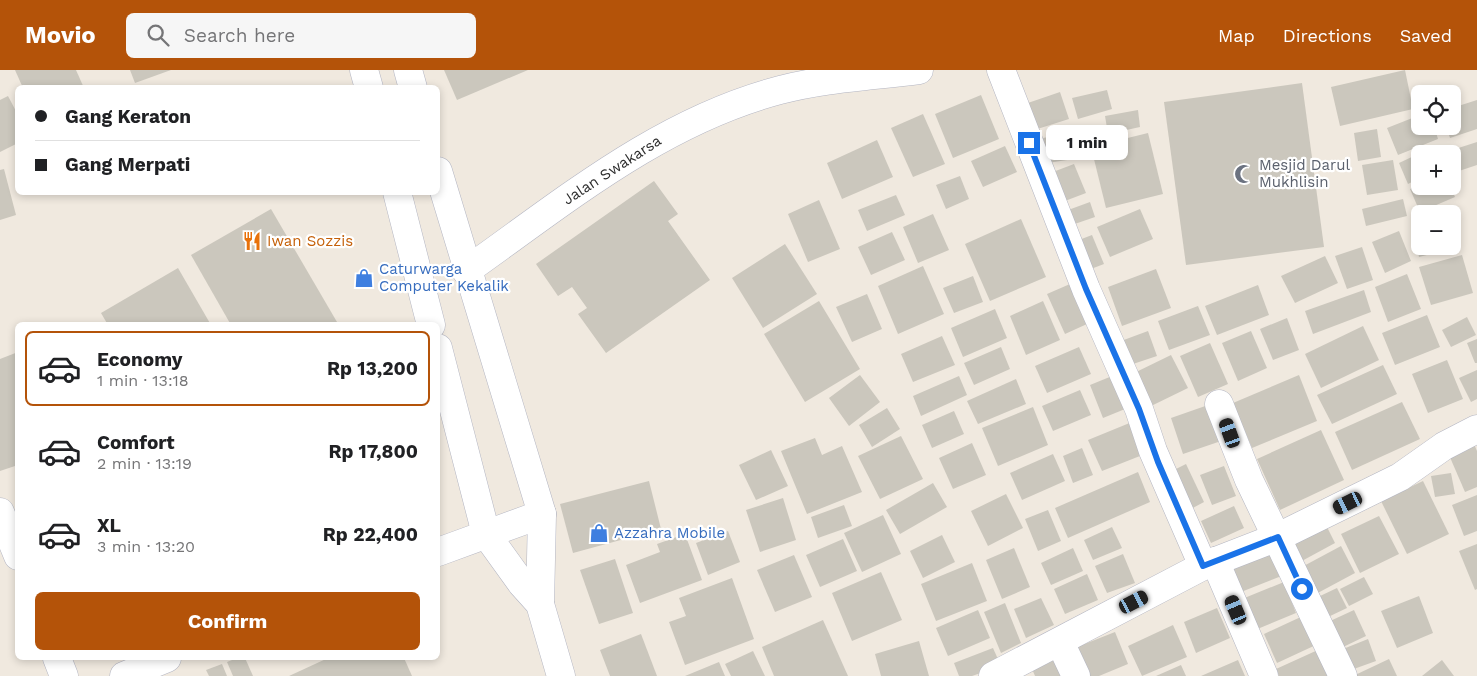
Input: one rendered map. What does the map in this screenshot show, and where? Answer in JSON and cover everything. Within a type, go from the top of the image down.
[{"type":"street","points":[[364,70],[368,85]]},
{"type":"street","points":[[408,70],[412,85]]},
{"type":"street","name":"Jalan Swakarsa","points":[[466,271],[634,152],[698,119],[779,90],[846,77],[919,70]]},
{"type":"street","points":[[1001,70],[1086,289],[1139,409],[1159,466],[1264,676]]},
{"type":"street","points":[[440,178],[466,271],[542,514],[540,604],[560,676]]},
{"type":"street","points":[[398,195],[431,322]]},
{"type":"street","points":[[440,356],[486,534],[522,584],[540,604]]},
{"type":"street","points":[[1219,404],[1249,480],[1343,676]]},
{"type":"street","points":[[993,676],[1209,564],[1278,537],[1400,477],[1444,446],[1477,430]]},
{"type":"street","points":[[0,512],[15,549]]},
{"type":"street","points":[[440,551],[542,514]]},
{"type":"street","points":[[1060,642],[1076,676]]},
{"type":"street","points":[[58,660],[64,676]]},
{"type":"street","points":[[124,676],[162,660]]},
{"type":"building","points":[[15,70],[76,70],[83,85],[22,85]]},
{"type":"building","points":[[130,70],[171,70],[135,83]]},
{"type":"building","points":[[444,70],[528,70],[457,100]]},
{"type":"building","points":[[1405,70],[1411,99],[1411,109],[1340,126],[1331,87]]},
{"type":"building","name":"Mesjid Darul Mukhlisin","points":[[1302,83],[1324,247],[1186,265],[1164,102]]},
{"type":"building","points":[[1107,90],[1112,109],[1078,119],[1072,98]]},
{"type":"building","points":[[1060,92],[1069,119],[1031,131],[1022,105]]},
{"type":"building","points":[[981,95],[999,139],[953,158],[935,114]]},
{"type":"building","points":[[8,96],[15,109],[15,144],[0,152],[0,100]]},
{"type":"building","points":[[1477,100],[1477,129],[1461,134],[1461,105]]},
{"type":"building","points":[[1138,110],[1140,127],[1108,134],[1105,116]]},
{"type":"building","points":[[923,114],[945,164],[913,177],[891,128]]},
{"type":"building","points":[[1411,119],[1411,135],[1437,135],[1438,139],[1423,145],[1411,145],[1411,150],[1398,155],[1387,128]]},
{"type":"building","points":[[1377,129],[1381,157],[1358,161],[1354,133]]},
{"type":"building","points":[[1070,133],[1074,159],[1047,163],[1043,138]]},
{"type":"building","points":[[1148,133],[1163,194],[1106,208],[1091,147]]},
{"type":"building","points":[[877,140],[893,177],[842,199],[827,163]]},
{"type":"building","points":[[1477,142],[1477,165],[1461,170],[1461,147]]},
{"type":"building","points":[[1005,146],[1017,172],[983,187],[971,161]]},
{"type":"building","points":[[1411,157],[1411,182],[1408,184],[1399,163]]},
{"type":"building","points":[[1393,160],[1398,190],[1367,195],[1362,165]]},
{"type":"building","points":[[1074,164],[1086,193],[1057,204],[1045,175]]},
{"type":"building","points":[[4,169],[16,215],[0,220],[0,170]]},
{"type":"building","points":[[960,176],[969,199],[946,209],[936,185]]},
{"type":"building","points":[[654,181],[678,214],[668,221],[710,280],[606,353],[578,314],[587,308],[572,287],[558,296],[536,264]]},
{"type":"building","points":[[896,195],[905,215],[867,231],[858,210]]},
{"type":"building","points":[[1413,195],[1454,195],[1455,197],[1436,205],[1417,205]]},
{"type":"building","points":[[1403,199],[1407,216],[1366,226],[1362,209]]},
{"type":"building","points":[[819,200],[840,249],[808,262],[788,214]]},
{"type":"building","points":[[1090,202],[1095,217],[1066,227],[1060,213]]},
{"type":"building","points":[[271,209],[337,322],[229,322],[191,255]]},
{"type":"building","points":[[1140,209],[1153,239],[1110,257],[1097,227]]},
{"type":"building","points":[[933,214],[949,250],[918,263],[903,227]]},
{"type":"building","points":[[1021,219],[1046,277],[990,301],[965,244]]},
{"type":"building","points":[[1399,231],[1411,261],[1385,273],[1372,242]]},
{"type":"building","points":[[892,232],[905,260],[871,275],[858,247]]},
{"type":"building","points":[[1092,235],[1104,264],[1083,272],[1071,243]]},
{"type":"building","points":[[785,244],[817,294],[763,328],[732,278]]},
{"type":"building","points":[[1362,247],[1373,280],[1347,289],[1335,256]]},
{"type":"building","points":[[1462,255],[1473,293],[1431,305],[1419,267]]},
{"type":"building","points":[[1325,256],[1338,283],[1295,303],[1281,276]]},
{"type":"building","points":[[923,266],[944,314],[898,334],[878,286]]},
{"type":"building","points":[[178,268],[209,322],[106,322],[101,313]]},
{"type":"building","points":[[1156,269],[1171,308],[1122,326],[1108,287]]},
{"type":"building","points":[[1407,274],[1421,309],[1388,322],[1375,287]]},
{"type":"building","points":[[973,276],[983,302],[954,313],[943,288]]},
{"type":"building","points":[[1070,284],[1087,324],[1065,334],[1047,294]]},
{"type":"building","points":[[1258,285],[1269,315],[1217,335],[1205,306]]},
{"type":"building","points":[[1364,290],[1371,312],[1313,334],[1305,311]]},
{"type":"building","points":[[867,294],[882,329],[852,342],[836,307]]},
{"type":"building","points":[[819,301],[860,369],[805,402],[764,334]]},
{"type":"building","points":[[1043,301],[1060,340],[1026,355],[1010,316]]},
{"type":"building","points":[[1198,306],[1210,335],[1169,350],[1158,321]]},
{"type":"building","points":[[995,309],[1007,338],[963,357],[951,328]]},
{"type":"building","points":[[1427,315],[1440,347],[1395,365],[1382,333]]},
{"type":"building","points":[[1467,317],[1476,335],[1451,347],[1442,330]]},
{"type":"building","points":[[1287,318],[1299,350],[1273,360],[1260,329]]},
{"type":"building","points":[[1363,326],[1379,360],[1321,388],[1305,354]]},
{"type":"building","points":[[1148,331],[1157,356],[1130,365],[1121,341]]},
{"type":"building","points":[[1251,331],[1267,368],[1238,381],[1222,343]]},
{"type":"building","points":[[942,336],[955,365],[913,382],[901,354]]},
{"type":"building","points":[[1477,339],[1477,363],[1475,363],[1467,343]]},
{"type":"building","points":[[1210,343],[1228,384],[1198,397],[1180,356]]},
{"type":"building","points":[[1001,347],[1010,369],[974,385],[964,363]]},
{"type":"building","points":[[1079,347],[1091,374],[1047,393],[1035,366]]},
{"type":"building","points":[[15,353],[15,466],[0,471],[0,359]]},
{"type":"building","points":[[1171,355],[1188,388],[1147,408],[1130,375]]},
{"type":"building","points":[[1447,360],[1463,399],[1428,413],[1412,374]]},
{"type":"building","points":[[1383,365],[1397,394],[1332,424],[1317,395]]},
{"type":"building","points":[[1477,370],[1477,399],[1471,402],[1459,378]]},
{"type":"building","points":[[1117,374],[1130,407],[1103,418],[1090,385]]},
{"type":"building","points":[[860,375],[880,402],[849,426],[829,398]]},
{"type":"building","points":[[1299,375],[1317,421],[1252,448],[1233,403]]},
{"type":"building","points":[[959,376],[967,395],[921,416],[913,396]]},
{"type":"building","points":[[1016,379],[1026,404],[978,424],[967,401]]},
{"type":"building","points":[[1080,390],[1091,415],[1053,431],[1042,406]]},
{"type":"building","points":[[1402,402],[1420,439],[1352,470],[1335,432]]},
{"type":"building","points":[[1211,404],[1224,440],[1183,454],[1171,418]]},
{"type":"building","points":[[1033,407],[1048,445],[998,466],[982,428]]},
{"type":"building","points":[[887,408],[900,429],[872,447],[859,425]]},
{"type":"building","points":[[954,411],[964,434],[932,448],[922,425]]},
{"type":"building","points":[[1132,422],[1145,454],[1102,471],[1088,440]]},
{"type":"building","points":[[1321,430],[1344,480],[1280,510],[1257,459]]},
{"type":"building","points":[[901,436],[923,479],[880,499],[858,456]]},
{"type":"building","points":[[815,438],[822,455],[842,446],[862,492],[807,514],[781,451]]},
{"type":"building","points":[[972,443],[986,475],[953,489],[939,458]]},
{"type":"building","points":[[1474,444],[1477,451],[1477,487],[1465,492],[1449,455]]},
{"type":"building","points":[[1082,448],[1093,475],[1073,483],[1063,456]]},
{"type":"building","points":[[771,450],[788,486],[756,500],[739,465]]},
{"type":"building","points":[[1053,454],[1065,481],[1022,500],[1010,473]]},
{"type":"building","points":[[1186,464],[1204,502],[1189,510],[1170,472]]},
{"type":"building","points":[[1224,466],[1236,496],[1212,505],[1200,475]]},
{"type":"building","points":[[1138,472],[1150,502],[1068,538],[1055,508]]},
{"type":"building","points":[[1451,473],[1455,494],[1435,497],[1431,476]]},
{"type":"building","points":[[649,481],[661,529],[573,553],[560,504]]},
{"type":"building","points":[[1423,481],[1449,534],[1407,554],[1381,501]]},
{"type":"building","points":[[933,483],[947,507],[900,534],[886,510]]},
{"type":"building","points":[[1006,494],[1023,528],[988,546],[971,511]]},
{"type":"building","points":[[1477,495],[1477,531],[1464,536],[1452,505]]},
{"type":"building","points":[[783,498],[796,540],[760,552],[746,510]]},
{"type":"building","points":[[844,505],[852,526],[818,538],[811,517]]},
{"type":"building","points":[[1234,506],[1244,528],[1211,543],[1201,521]]},
{"type":"building","points":[[1048,510],[1061,541],[1038,551],[1025,519]]},
{"type":"building","points":[[883,515],[901,554],[862,572],[844,533]]},
{"type":"building","points":[[1379,516],[1399,554],[1360,573],[1341,534]]},
{"type":"building","points":[[1326,525],[1335,543],[1300,562],[1290,543]]},
{"type":"building","points":[[1112,527],[1122,548],[1093,560],[1084,540]]},
{"type":"building","points":[[728,531],[740,562],[708,575],[696,543]]},
{"type":"building","points":[[685,534],[702,580],[640,603],[626,565],[660,552],[657,544]]},
{"type":"building","points":[[942,535],[955,562],[923,578],[910,551]]},
{"type":"building","points":[[843,539],[857,571],[820,587],[806,555]]},
{"type":"building","points":[[1477,544],[1477,589],[1475,590],[1459,551]]},
{"type":"building","points":[[1341,546],[1355,573],[1314,595],[1300,568]]},
{"type":"building","points":[[1272,547],[1284,575],[1241,592],[1229,565]]},
{"type":"building","points":[[1014,548],[1030,587],[1002,599],[986,560]]},
{"type":"building","points":[[1073,548],[1083,571],[1051,585],[1041,563]]},
{"type":"building","points":[[1123,554],[1135,583],[1107,593],[1095,566]]},
{"type":"building","points":[[794,555],[812,597],[775,612],[757,570]]},
{"type":"building","points":[[615,559],[633,613],[599,624],[580,570]]},
{"type":"building","points":[[972,563],[987,601],[936,621],[921,584]]},
{"type":"building","points":[[881,572],[902,620],[852,641],[832,593]]},
{"type":"building","points":[[1087,574],[1098,600],[1065,614],[1054,589]]},
{"type":"building","points":[[1364,577],[1373,594],[1349,606],[1340,589]]},
{"type":"building","points":[[732,578],[754,639],[685,665],[669,622],[686,616],[679,598]]},
{"type":"building","points":[[1284,582],[1296,613],[1255,630],[1242,599]]},
{"type":"building","points":[[1337,588],[1347,608],[1328,617],[1318,597]]},
{"type":"building","points":[[1419,596],[1433,633],[1397,648],[1381,611]]},
{"type":"building","points":[[1041,598],[1054,625],[1026,638],[1014,609]]},
{"type":"building","points":[[1005,603],[1021,643],[1001,653],[984,612]]},
{"type":"building","points":[[1217,608],[1230,638],[1196,653],[1184,622]]},
{"type":"building","points":[[978,610],[990,638],[948,656],[936,628]]},
{"type":"building","points":[[1354,610],[1366,636],[1341,648],[1328,622]]},
{"type":"building","points":[[1305,615],[1318,644],[1277,663],[1264,634]]},
{"type":"building","points":[[823,620],[848,676],[774,676],[762,647]]},
{"type":"building","points":[[1173,625],[1187,657],[1142,676],[1128,646]]},
{"type":"building","points":[[1115,632],[1128,664],[1099,676],[1089,676],[1077,647]]},
{"type":"building","points":[[641,634],[657,676],[610,676],[600,650]]},
{"type":"building","points":[[1368,639],[1376,661],[1351,670],[1343,649]]},
{"type":"building","points":[[919,641],[929,676],[881,676],[875,654]]},
{"type":"building","points":[[993,648],[1001,666],[972,676],[959,676],[954,663]]},
{"type":"building","points":[[1320,649],[1331,676],[1279,676],[1276,669]]},
{"type":"building","points":[[753,651],[765,676],[731,676],[725,664]]},
{"type":"building","points":[[1056,655],[1064,676],[1035,676],[1030,664]]},
{"type":"building","points":[[1389,659],[1397,676],[1353,676]]},
{"type":"building","points":[[246,660],[253,676],[233,676],[227,662]]},
{"type":"building","points":[[324,660],[405,660],[412,676],[289,676]]},
{"type":"building","points":[[1238,660],[1245,676],[1201,676]]},
{"type":"building","points":[[1442,660],[1454,676],[1422,676]]},
{"type":"building","points":[[719,662],[725,676],[685,676]]},
{"type":"building","points":[[222,664],[227,676],[209,676],[206,670]]},
{"type":"building","points":[[1181,665],[1186,676],[1156,676]]},
{"type":"place","name":"Mesjid Darul Mukhlisin","points":[[1244,174]]},
{"type":"place","name":"Iwan Sozzis","points":[[252,241]]},
{"type":"place","name":"Caturwarga Computer Kekalik","points":[[364,278]]},
{"type":"place","name":"Azzahra Mobile","points":[[599,533]]},
{"type":"route","points":[[1029,143],[1086,289],[1139,409],[1153,451],[1203,566],[1278,537],[1302,589]]}]
